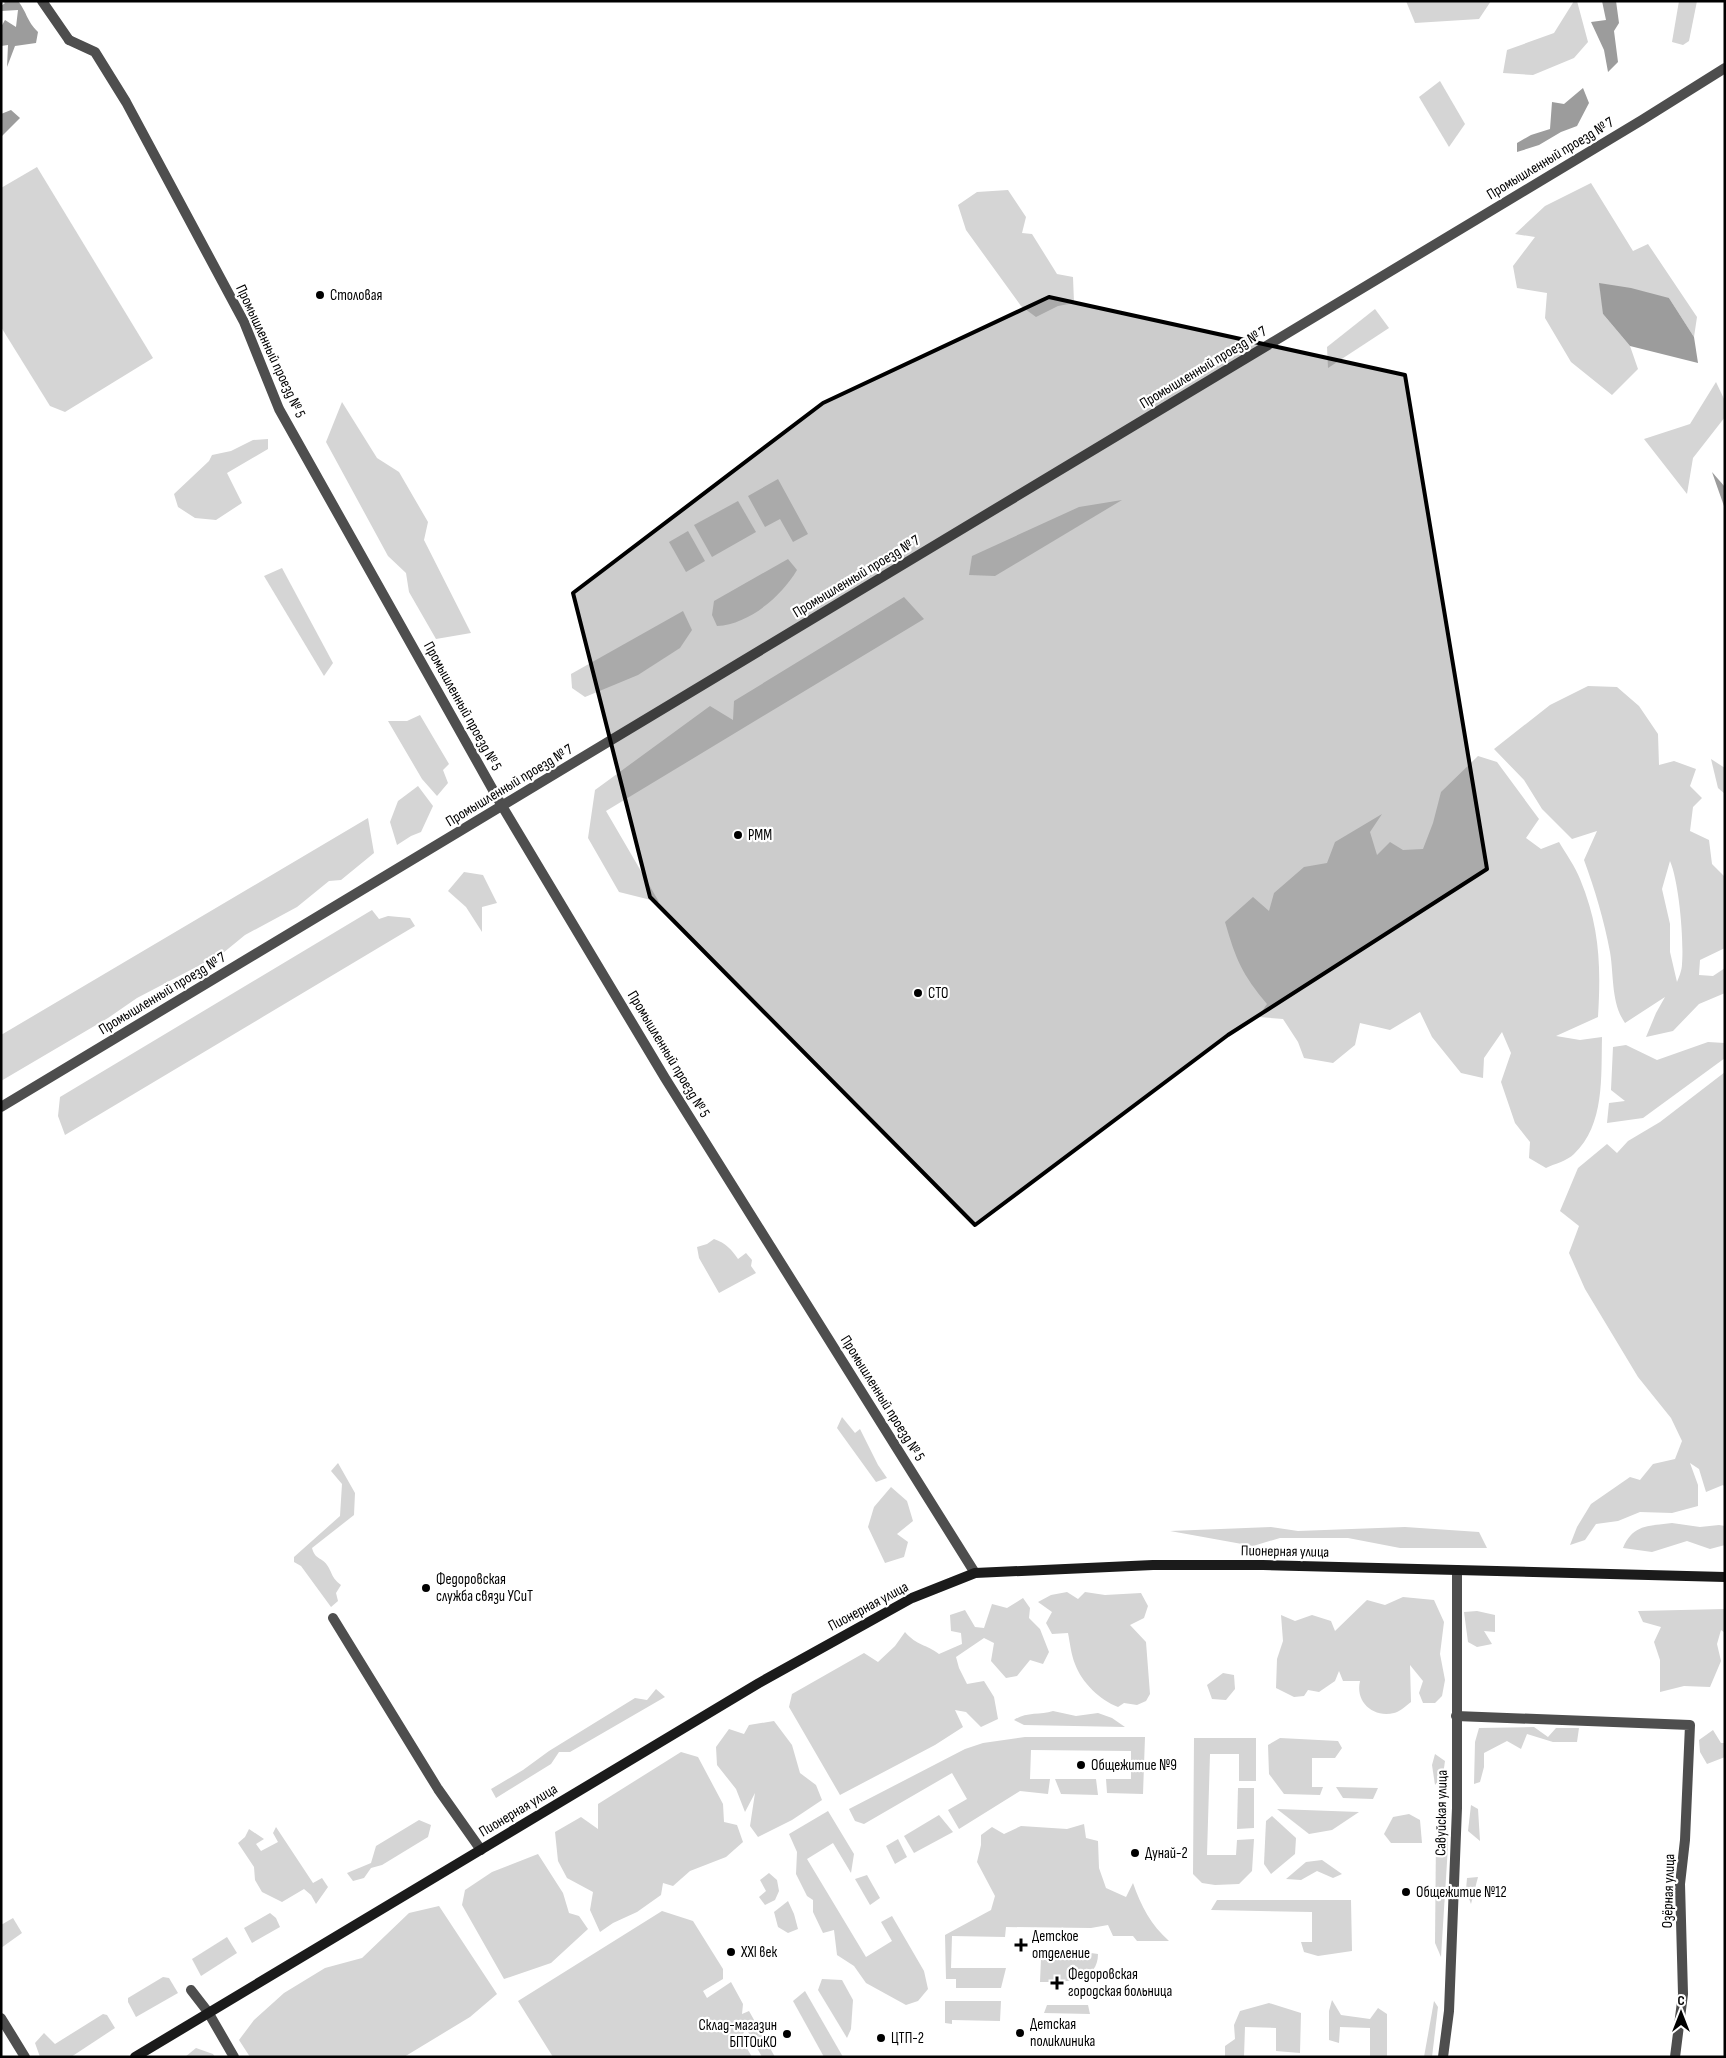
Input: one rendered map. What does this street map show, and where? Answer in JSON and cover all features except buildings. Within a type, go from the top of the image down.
[{"type":"main road","name":"Пионерная улица","points":[[135,2057],[759,1683],[912,1598],[975,1573],[1154,1564],[1725,1577]]},
{"type":"street","name":"Промышленный проезд № 5","points":[[42,1],[69,40],[95,52],[126,102],[244,322],[279,409],[502,806],[670,1086],[975,1573]]},
{"type":"street","name":"Промышленный проезд № 7","points":[[1,1108],[1642,120],[1725,68]]},
{"type":"street","name":"Савуйская улица","points":[[1443,2057],[1449,2010],[1457,1808],[1458,1570]]},
{"type":"street","points":[[333,1618],[438,1789],[481,1850]]},
{"type":"street","name":"Озёрная улица","points":[[1456,1716],[1690,1725],[1685,1840],[1680,1884],[1684,1994],[1675,2057]]},
{"type":"street","points":[[191,1990],[208,2012],[234,2057]]},
{"type":"street","points":[[1,2018],[25,2057]]},
{"type":"highlighted area","points":[[1049,297],[1405,375],[1487,869],[1228,1035],[975,1225],[650,897],[573,593],[823,403]]},
{"type":"shaded area","points":[[2,1],[18,1],[31,24],[38,32],[36,43],[15,46],[7,67],[8,45],[1,46],[1,27],[5,20],[16,27],[18,10],[1,11],[1,6],[5,3]]},
{"type":"shaded area","points":[[1406,1],[1491,1],[1479,19],[1415,23]]},
{"type":"shaded area","points":[[1574,1],[1577,1],[1588,42],[1574,58],[1533,75],[1503,73],[1507,50],[1554,33]]},
{"type":"shaded area","points":[[1602,1],[1616,1],[1619,23],[1614,31],[1618,62],[1608,72],[1604,50],[1591,22],[1606,20]]},
{"type":"shaded area","points":[[1679,1],[1697,1],[1689,41],[1683,45],[1672,42]]},
{"type":"shaded area","points":[[1440,81],[1465,124],[1449,147],[1419,97]]},
{"type":"shaded area","points":[[1583,88],[1589,103],[1577,126],[1561,132],[1539,145],[1517,152],[1517,143],[1531,135],[1550,129],[1552,102],[1564,104]]},
{"type":"shaded area","points":[[11,110],[20,118],[1,137],[1,114]]},
{"type":"shaded area","points":[[37,167],[153,358],[65,412],[50,406],[1,327],[1,188]]},
{"type":"shaded area","points":[[1591,183],[1633,251],[1648,244],[1697,317],[1694,337],[1669,298],[1603,314],[1630,346],[1638,369],[1612,395],[1571,362],[1545,318],[1547,293],[1517,288],[1513,266],[1535,237],[1515,234],[1545,206]]},
{"type":"shaded area","points":[[1008,190],[1026,217],[1022,233],[1032,234],[1057,274],[1073,277],[1074,303],[1058,306],[1036,317],[1021,306],[966,230],[958,205],[977,192]]},
{"type":"shaded area","points":[[1599,283],[1631,288],[1669,298],[1694,337],[1698,363],[1630,346],[1603,314]]},
{"type":"shaded area","points":[[1375,309],[1389,328],[1328,368],[1327,347]]},
{"type":"shaded area","points":[[1716,382],[1725,401],[1725,417],[1693,458],[1687,494],[1644,439],[1690,424]]},
{"type":"shaded area","points":[[342,402],[377,458],[399,472],[428,522],[424,540],[471,633],[436,639],[409,592],[406,573],[388,556],[326,442]]},
{"type":"shaded area","points":[[268,439],[268,449],[227,473],[242,503],[216,520],[195,518],[178,507],[174,494],[209,461],[212,455],[231,451],[253,440]]},
{"type":"shaded area","points":[[1712,472],[1725,487],[1725,509]]},
{"type":"shaded area","points":[[778,479],[808,534],[793,542],[780,519],[765,527],[748,496]]},
{"type":"shaded area","points":[[1122,500],[995,576],[969,575],[972,556],[1079,507]]},
{"type":"shaded area","points":[[738,501],[756,532],[712,557],[694,525]]},
{"type":"shaded area","points":[[688,531],[705,561],[686,572],[669,542]]},
{"type":"shaded area","points":[[788,559],[797,570],[773,599],[752,615],[729,624],[717,626],[712,615],[714,601]]},
{"type":"shaded area","points":[[282,568],[333,663],[324,676],[264,576]]},
{"type":"shaded area","points":[[904,597],[924,619],[606,811],[659,902],[619,892],[588,838],[595,790],[710,706],[733,720],[734,701]]},
{"type":"shaded area","points":[[683,611],[692,630],[680,648],[638,675],[585,697],[572,688],[571,674]]},
{"type":"shaded area","points":[[1588,686],[1617,687],[1639,706],[1658,734],[1659,765],[1674,761],[1696,769],[1690,786],[1702,798],[1693,807],[1690,831],[1709,840],[1712,864],[1725,877],[1725,948],[1700,960],[1699,975],[1713,976],[1725,968],[1725,993],[1699,1004],[1673,1031],[1646,1037],[1665,997],[1625,1023],[1620,1015],[1615,998],[1610,952],[1605,928],[1584,860],[1597,831],[1572,839],[1542,809],[1524,780],[1494,749],[1550,705]],"holes":[[[1670,861],[1680,911],[1682,940],[1682,966],[1677,982],[1670,952],[1670,924],[1662,889]]]},
{"type":"shaded area","points":[[420,715],[449,764],[443,770],[448,783],[437,796],[422,779],[388,721],[407,721]]},
{"type":"shaded area","points":[[1478,756],[1497,762],[1539,819],[1526,838],[1541,849],[1559,842],[1573,865],[1587,897],[1598,947],[1598,1017],[1556,1036],[1580,1040],[1602,1037],[1601,1084],[1596,1115],[1584,1142],[1574,1154],[1546,1168],[1529,1158],[1530,1142],[1515,1123],[1501,1082],[1511,1053],[1502,1032],[1484,1058],[1483,1078],[1461,1073],[1432,1037],[1420,1012],[1390,1030],[1360,1023],[1355,1045],[1333,1063],[1304,1058],[1298,1042],[1283,1019],[1258,1017],[1267,1004],[1251,984],[1241,966],[1225,922],[1253,897],[1269,911],[1274,893],[1304,867],[1327,863],[1335,842],[1382,814],[1370,832],[1377,855],[1390,842],[1403,850],[1423,849],[1433,823],[1441,792]]},
{"type":"shaded area","points":[[1711,759],[1725,768],[1725,794],[1718,788]]},
{"type":"shaded area","points":[[418,786],[433,806],[421,832],[397,845],[390,822],[398,801]]},
{"type":"shaded area","points":[[368,818],[374,853],[341,880],[329,881],[297,907],[245,935],[223,953],[137,998],[108,1018],[1,1081],[1,1035]]},
{"type":"shaded area","points":[[464,872],[483,875],[497,903],[482,907],[482,932],[466,907],[448,891]]},
{"type":"shaded area","points":[[372,910],[379,919],[388,916],[410,918],[415,926],[65,1135],[58,1116],[60,1097]]},
{"type":"shaded area","points":[[1708,1042],[1725,1043],[1725,1058],[1643,1118],[1607,1123],[1609,1103],[1625,1101],[1611,1090],[1613,1047],[1626,1045],[1657,1060]]},
{"type":"shaded area","points":[[1725,1072],[1725,1487],[1723,1485],[1706,1492],[1699,1469],[1690,1463],[1698,1485],[1698,1506],[1672,1513],[1640,1512],[1618,1521],[1596,1524],[1585,1540],[1570,1545],[1577,1527],[1591,1504],[1630,1477],[1640,1480],[1653,1464],[1675,1459],[1682,1441],[1671,1418],[1638,1377],[1585,1289],[1569,1253],[1579,1226],[1560,1211],[1578,1168],[1607,1144],[1617,1153],[1628,1141],[1660,1122]]},
{"type":"shaded area","points":[[714,1239],[728,1247],[738,1259],[746,1253],[752,1260],[751,1266],[756,1273],[719,1293],[699,1258],[697,1247],[707,1244]]},
{"type":"shaded area","points":[[842,1417],[855,1433],[860,1429],[878,1465],[887,1478],[876,1482],[837,1428]]},
{"type":"shaded area","points":[[338,1463],[355,1493],[354,1515],[312,1548],[315,1555],[325,1562],[334,1578],[341,1585],[336,1593],[338,1601],[331,1607],[301,1566],[294,1562],[294,1557],[340,1516],[342,1484],[331,1471]]},
{"type":"shaded area","points":[[891,1487],[907,1501],[913,1521],[897,1534],[908,1542],[904,1557],[885,1563],[868,1527],[874,1507]]},
{"type":"shaded area","points":[[1672,1523],[1700,1527],[1725,1526],[1725,1545],[1710,1549],[1687,1541],[1652,1552],[1623,1548],[1627,1540],[1637,1530],[1649,1526]]},
{"type":"shaded area","points":[[1271,1527],[1298,1531],[1405,1527],[1479,1532],[1487,1548],[1400,1548],[1348,1538],[1280,1538],[1253,1546],[1170,1531]]},
{"type":"shaded area","points":[[1067,1592],[1078,1599],[1085,1592],[1105,1595],[1141,1593],[1148,1606],[1144,1618],[1130,1625],[1146,1642],[1150,1694],[1146,1701],[1137,1705],[1124,1703],[1118,1707],[1098,1695],[1082,1678],[1074,1660],[1068,1633],[1052,1634],[1046,1623],[1052,1612],[1038,1602],[1051,1595]]},
{"type":"shaded area","points":[[1403,1597],[1434,1600],[1444,1622],[1440,1654],[1445,1680],[1442,1696],[1435,1703],[1423,1703],[1419,1693],[1423,1681],[1410,1665],[1411,1702],[1394,1713],[1379,1713],[1367,1707],[1360,1696],[1360,1681],[1343,1681],[1339,1671],[1335,1681],[1319,1692],[1308,1690],[1304,1696],[1294,1697],[1276,1688],[1277,1659],[1283,1641],[1281,1615],[1295,1621],[1312,1615],[1331,1621],[1335,1631],[1367,1600],[1385,1605]]},
{"type":"shaded area","points":[[1023,1598],[1030,1608],[1029,1618],[1040,1629],[1049,1652],[1043,1664],[1030,1660],[1017,1676],[1006,1678],[991,1661],[994,1643],[984,1638],[956,1657],[967,1684],[984,1681],[994,1697],[998,1719],[981,1727],[966,1712],[955,1710],[963,1727],[935,1745],[840,1795],[789,1707],[792,1694],[864,1653],[878,1662],[895,1646],[905,1632],[914,1640],[939,1654],[962,1644],[961,1633],[951,1631],[950,1615],[965,1610],[975,1627],[984,1628],[992,1604],[1007,1608]]},
{"type":"shaded area","points":[[1725,1609],[1725,1633],[1721,1630],[1717,1644],[1721,1661],[1710,1687],[1684,1686],[1660,1692],[1660,1660],[1654,1642],[1661,1627],[1643,1622],[1638,1611]]},
{"type":"shaded area","points":[[1477,1611],[1495,1615],[1495,1632],[1484,1631],[1492,1644],[1477,1647],[1468,1642],[1464,1612]]},
{"type":"shaded area","points":[[1223,1673],[1234,1675],[1235,1689],[1226,1700],[1212,1699],[1207,1685]]},
{"type":"shaded area","points":[[656,1689],[665,1697],[570,1752],[559,1752],[551,1764],[496,1798],[491,1789],[635,1698],[647,1700]]},
{"type":"shaded area","points":[[1053,1711],[1076,1716],[1098,1713],[1112,1718],[1125,1727],[1024,1725],[1014,1720],[1018,1717]]},
{"type":"shaded area","points":[[774,1721],[792,1745],[800,1773],[816,1785],[822,1800],[792,1820],[758,1837],[750,1826],[755,1793],[745,1812],[736,1789],[717,1765],[716,1747],[729,1729],[744,1734],[749,1725]]},
{"type":"shaded area","points":[[1534,1727],[1548,1737],[1556,1728],[1579,1728],[1577,1742],[1553,1742],[1527,1734],[1521,1749],[1507,1741],[1484,1753],[1484,1767],[1480,1782],[1474,1784],[1475,1742],[1479,1728]]},
{"type":"shaded area","points":[[1713,1730],[1721,1743],[1725,1743],[1725,1757],[1707,1764],[1700,1752],[1699,1740]]},
{"type":"shaded area","points":[[1025,1737],[1145,1737],[1143,1794],[1107,1793],[1106,1779],[1131,1779],[1131,1751],[1031,1750],[1030,1779],[1050,1779],[1048,1794],[1020,1791],[959,1829],[948,1810],[967,1799],[952,1773],[864,1824],[855,1821],[849,1809],[965,1749],[983,1743]]},
{"type":"shaded area","points":[[1194,1738],[1256,1738],[1256,1781],[1239,1781],[1239,1754],[1210,1754],[1207,1855],[1236,1855],[1237,1840],[1254,1839],[1252,1871],[1239,1884],[1215,1885],[1202,1883],[1193,1874]]},
{"type":"shaded area","points":[[1280,1738],[1338,1741],[1342,1748],[1335,1758],[1312,1758],[1312,1787],[1323,1787],[1320,1795],[1284,1794],[1269,1774],[1268,1745]]},
{"type":"shaded area","points":[[681,1752],[698,1757],[723,1804],[724,1822],[737,1825],[743,1842],[726,1857],[690,1871],[673,1886],[663,1883],[661,1895],[637,1912],[613,1923],[600,1932],[590,1910],[593,1892],[567,1878],[558,1861],[555,1832],[581,1817],[598,1829],[598,1804]]},
{"type":"shaded area","points":[[1435,1754],[1445,1761],[1443,1775],[1435,1785],[1432,1765]]},
{"type":"shaded area","points":[[1055,1779],[1096,1779],[1098,1795],[1061,1794]]},
{"type":"shaded area","points":[[1336,1787],[1378,1788],[1373,1799],[1343,1798]]},
{"type":"shaded area","points":[[1238,1788],[1254,1788],[1254,1828],[1237,1829]]},
{"type":"shaded area","points":[[1471,1805],[1478,1809],[1480,1841],[1468,1831]]},
{"type":"shaded area","points":[[1277,1809],[1359,1812],[1332,1830],[1309,1834]]},
{"type":"shaded area","points":[[828,1811],[854,1854],[851,1873],[833,1843],[807,1859],[866,1957],[892,1941],[881,1922],[892,1916],[924,1971],[928,1989],[918,2001],[906,2005],[866,1983],[854,1966],[837,1955],[834,1930],[823,1933],[813,1912],[813,1900],[807,1896],[796,1874],[797,1852],[789,1834]]},
{"type":"shaded area","points":[[1409,1814],[1420,1820],[1422,1843],[1391,1843],[1384,1834],[1393,1817]]},
{"type":"shaded area","points":[[939,1815],[953,1832],[914,1853],[904,1836]]},
{"type":"shaded area","points":[[1272,1816],[1296,1838],[1295,1854],[1271,1874],[1264,1864],[1266,1821]]},
{"type":"shaded area","points":[[419,1820],[431,1825],[428,1837],[382,1865],[371,1868],[364,1878],[353,1881],[347,1873],[371,1863],[376,1846]]},
{"type":"shaded area","points":[[1447,1821],[1448,1846],[1441,1957],[1435,1943],[1436,1834]]},
{"type":"shaded area","points":[[1084,1824],[1086,1838],[1098,1841],[1099,1868],[1106,1888],[1126,1897],[1133,1883],[1147,1915],[1169,1941],[1137,1941],[1133,1936],[1113,1936],[1108,1925],[1091,1928],[1006,1927],[1005,1937],[952,1936],[951,1968],[1006,1968],[1001,1988],[956,1988],[956,1979],[946,1979],[945,1935],[991,1910],[995,1896],[977,1862],[981,1835],[992,1827],[1004,1834],[1021,1826],[1067,1829]]},
{"type":"shaded area","points":[[276,1827],[313,1883],[322,1878],[328,1887],[316,1904],[311,1895],[304,1889],[282,1902],[262,1892],[255,1880],[254,1867],[238,1843],[245,1837],[249,1829],[264,1839],[256,1844],[261,1851],[278,1842],[273,1833]]},
{"type":"shaded area","points":[[898,1839],[907,1857],[895,1864],[886,1846]]},
{"type":"shaded area","points":[[538,1854],[563,1893],[569,1913],[579,1916],[588,1929],[551,1963],[504,1979],[462,1905],[465,1890],[492,1872]]},
{"type":"shaded area","points":[[1322,1860],[1342,1874],[1333,1878],[1317,1871],[1301,1880],[1286,1879],[1306,1862]]},
{"type":"shaded area","points":[[769,1873],[777,1880],[779,1891],[775,1900],[765,1905],[759,1897],[766,1891],[760,1880]]},
{"type":"shaded area","points":[[867,1875],[880,1898],[870,1905],[855,1879]]},
{"type":"shaded area","points":[[1478,1877],[1471,1904],[1466,1890],[1467,1878]]},
{"type":"shaded area","points":[[1217,1900],[1351,1900],[1352,1951],[1318,1956],[1304,1952],[1301,1942],[1312,1942],[1312,1912],[1211,1910]]},
{"type":"shaded area","points":[[788,1901],[798,1929],[788,1933],[778,1927],[774,1912]]},
{"type":"shaded area","points":[[439,1906],[497,1994],[470,2017],[404,2057],[250,2057],[239,2040],[254,2020],[284,1993],[325,1968],[362,1958],[409,1913]]},
{"type":"shaded area","points":[[662,1911],[693,1921],[723,1969],[723,1979],[703,1991],[707,1998],[731,1982],[743,2004],[742,2014],[749,2011],[775,2057],[762,2057],[746,2028],[741,2038],[752,2057],[553,2057],[518,2001]]},
{"type":"shaded area","points":[[270,1913],[276,1918],[280,1927],[252,1943],[244,1928]]},
{"type":"shaded area","points":[[13,1918],[22,1933],[1,1948],[1,1925]]},
{"type":"shaded area","points":[[227,1937],[237,1953],[201,1976],[192,1959]]},
{"type":"shaded area","points":[[1091,1953],[1098,1954],[1096,1964],[1092,1971],[1085,1976],[1068,1981],[1040,1982],[1041,1958],[1090,1959]]},
{"type":"shaded area","points":[[163,1977],[169,1978],[178,1993],[136,2017],[128,2002],[128,1998]]},
{"type":"shaded area","points":[[822,1979],[842,1980],[853,2000],[851,2029],[847,2038],[818,1990]]},
{"type":"shaded area","points":[[805,1991],[843,2057],[824,2057],[793,2001]]},
{"type":"shaded area","points":[[1332,2000],[1341,2015],[1370,2019],[1378,2008],[1387,2014],[1387,2057],[1370,2057],[1370,2028],[1340,2027],[1339,2043],[1329,2040],[1329,2011]]},
{"type":"shaded area","points":[[945,2001],[1001,2001],[1000,2021],[952,2020],[952,2024],[945,2023]]},
{"type":"shaded area","points":[[1434,2001],[1438,2007],[1432,2057],[1424,2057]]},
{"type":"shaded area","points":[[1269,2003],[1301,2013],[1300,2053],[1276,2051],[1276,2028],[1245,2027],[1244,2057],[1225,2057],[1225,2046],[1235,2039],[1234,2025],[1240,2011]]},
{"type":"shaded area","points":[[1047,2005],[1088,2005],[1090,2014],[1044,2013]]},
{"type":"shaded area","points":[[103,2014],[107,2015],[115,2028],[71,2057],[40,2057],[35,2043],[44,2033],[55,2044]]},
{"type":"shaded area","points":[[196,2048],[213,2054],[215,2057],[185,2057]]},
{"type":"place","name":"Столовая","points":[[320,295]]},
{"type":"place","name":"РММ","points":[[738,835]]},
{"type":"place","name":"СТО","points":[[918,993]]},
{"type":"place","name":"Федоровская служба связи УСиТ","points":[[426,1588]]},
{"type":"place","name":"Общежитие №9","points":[[1081,1765]]},
{"type":"place","name":"Дунай-2","points":[[1135,1853]]},
{"type":"place","name":"Общежитие №12","points":[[1406,1892]]},
{"type":"place","name":"Детское отделение","points":[[1021,1945]]},
{"type":"place","name":"XXI век","points":[[731,1952]]},
{"type":"place","name":"Федоровская городская больница","points":[[1057,1983]]},
{"type":"place","name":"Детская поликлиника","points":[[1020,2033]]},
{"type":"place","name":"Склад-магазин БПТОиКО","points":[[787,2034]]},
{"type":"place","name":"ЦТП-2","points":[[881,2038]]}]
